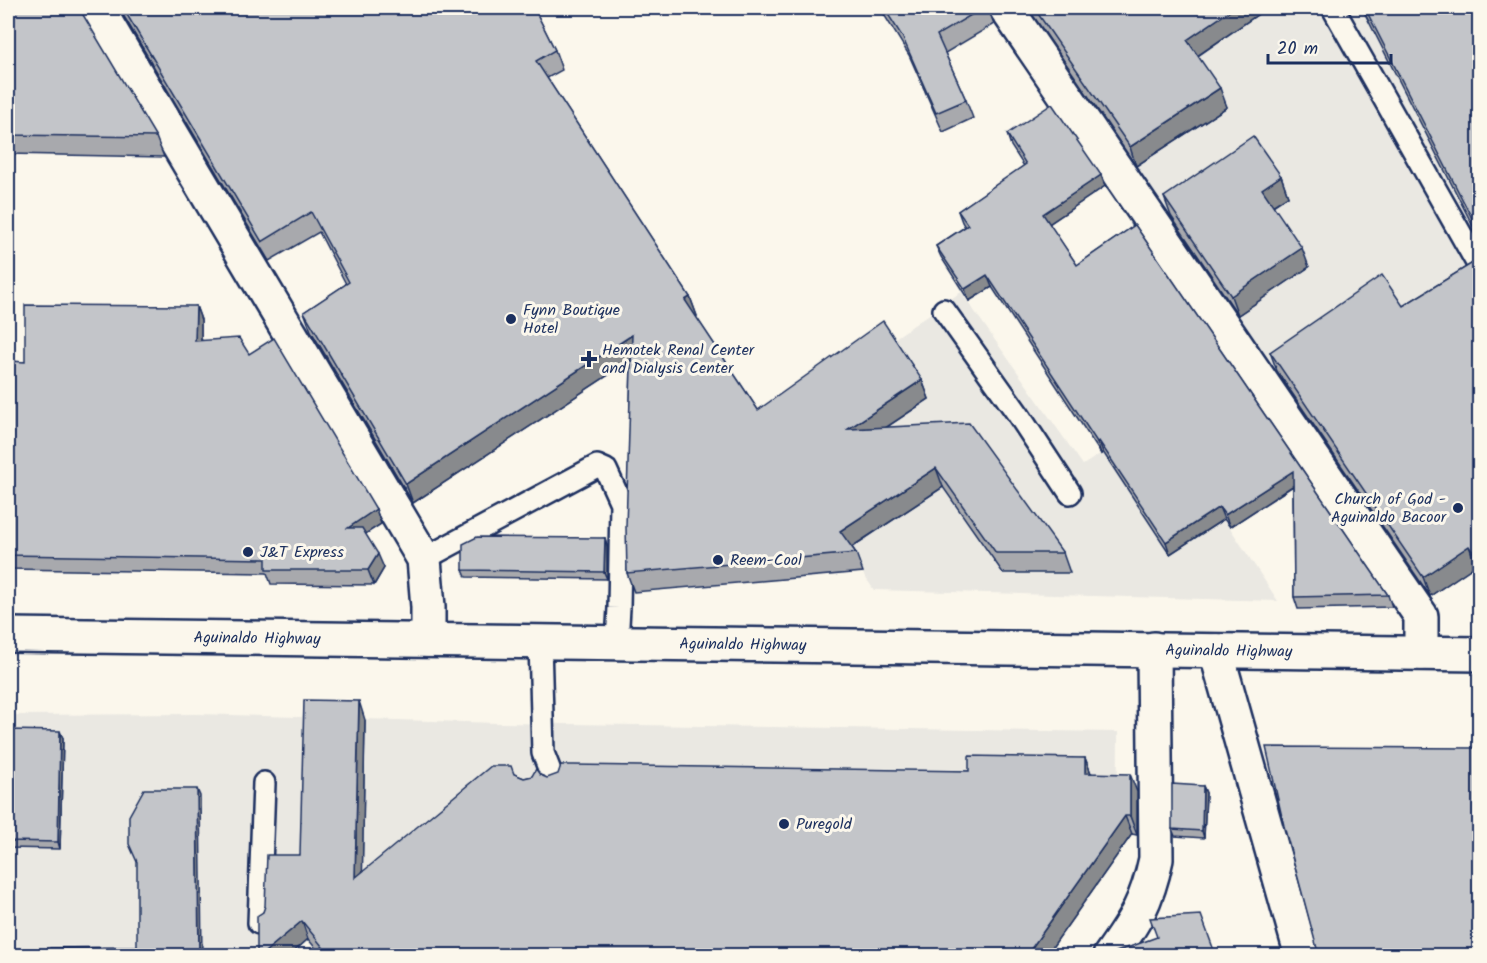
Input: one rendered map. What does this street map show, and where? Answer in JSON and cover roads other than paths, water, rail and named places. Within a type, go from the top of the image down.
[{"type":"main road","points":[[97,8],[424,559],[428,640]]},
{"type":"main road","points":[[1006,8],[1421,616],[1421,653]]},
{"type":"main road","name":"Aguinaldo Highway","points":[[8,635],[1479,654]]},
{"type":"main road","points":[[1110,956],[1137,917],[1149,889],[1156,859],[1154,649]]},
{"type":"main road","points":[[1216,651],[1302,956]]},
{"type":"lane","points":[[1333,8],[1479,268]]},
{"type":"lane","points":[[944,310],[1018,414],[1070,493]]},
{"type":"lane","points":[[424,559],[597,466],[606,470],[621,503],[617,642]]},
{"type":"lane","points":[[540,642],[543,753],[555,784]]},
{"type":"lane","points":[[530,784],[543,753]]},
{"type":"lane","points":[[258,923],[264,783]]},
{"type":"place","name":"Fynn Boutique Hotel","points":[[511,319]]},
{"type":"place","name":"Hemotek Renal Center and Dialysis Center","points":[[589,359]]},
{"type":"place","name":"Church of God - Aguinaldo Bacoor","points":[[1458,508]]},
{"type":"place","name":"J&T Express","points":[[248,552]]},
{"type":"place","name":"Reem-Cool","points":[[718,560]]},
{"type":"place","name":"Puregold","points":[[784,824]]}]
